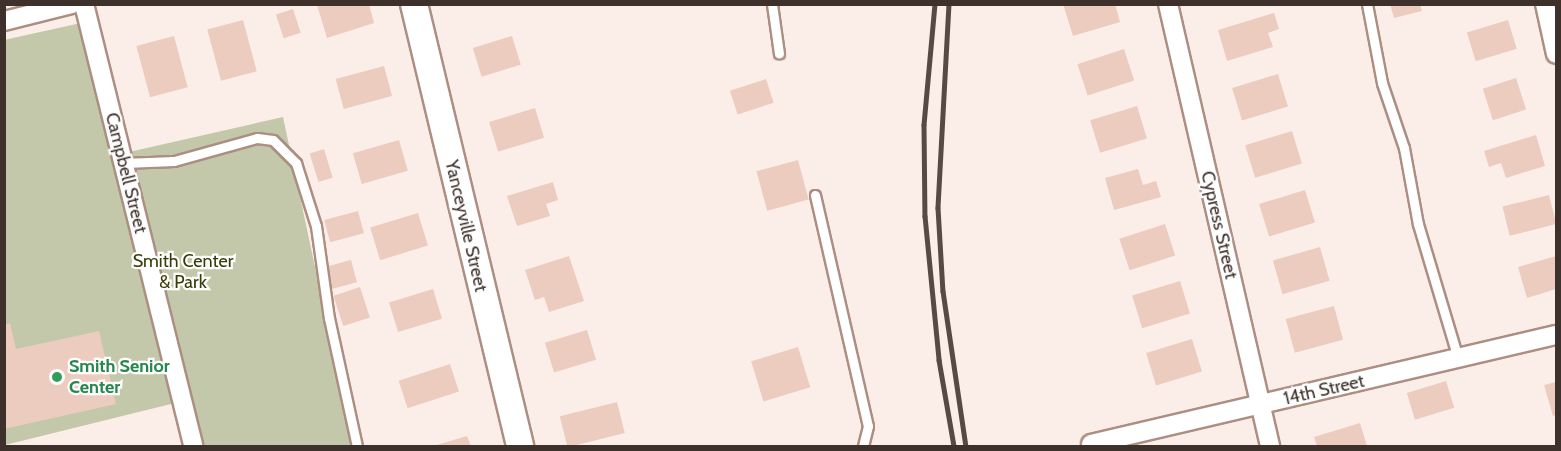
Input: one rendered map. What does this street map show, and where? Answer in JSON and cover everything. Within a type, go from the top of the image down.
[{"type":"main road","name":"Yanceyville Street","points":[[414,4],[520,447]]},
{"type":"street","points":[[4,21],[72,4]]},
{"type":"street","name":"Campbell Street","points":[[84,4],[193,447]]},
{"type":"street","name":"Cypress Street","points":[[1168,4],[1270,447]]},
{"type":"street","points":[[1545,4],[1557,54]]},
{"type":"street","name":"14th Street","points":[[1091,444],[1557,335]]},
{"type":"lane","points":[[772,4],[779,54]]},
{"type":"lane","points":[[1367,4],[1382,83],[1404,148],[1418,224],[1458,358]]},
{"type":"lane","points":[[124,163],[148,164],[192,158],[257,138],[273,141],[296,163],[316,226],[329,318],[357,447]]},
{"type":"lane","points":[[816,195],[868,426],[863,447]]},
{"type":"green space","name":"Smith Center & Park","points":[[99,19],[129,152],[283,117],[353,445],[190,446],[179,402],[5,445],[4,40]]},
{"type":"building","points":[[369,4],[374,23],[327,38],[317,5]]},
{"type":"building","points":[[1063,4],[1115,4],[1120,22],[1073,36]]},
{"type":"building","points":[[1390,4],[1420,4],[1422,11],[1394,18]]},
{"type":"building","points":[[293,9],[301,33],[284,38],[276,15]]},
{"type":"building","points":[[1274,13],[1279,29],[1268,33],[1273,47],[1227,61],[1218,30]]},
{"type":"building","points":[[243,20],[257,71],[221,81],[207,30]]},
{"type":"building","points":[[1508,20],[1517,49],[1476,61],[1467,33]]},
{"type":"building","points":[[174,36],[188,87],[150,97],[136,46]]},
{"type":"building","points":[[512,36],[521,65],[482,77],[473,48]]},
{"type":"building","points":[[1124,49],[1134,80],[1088,96],[1077,64]]},
{"type":"building","points":[[384,66],[392,96],[344,109],[336,79]]},
{"type":"building","points":[[1278,74],[1288,107],[1242,121],[1232,88]]},
{"type":"building","points":[[1516,78],[1526,109],[1493,120],[1483,89]]},
{"type":"building","points":[[766,79],[774,103],[738,115],[730,91]]},
{"type":"building","points":[[1137,106],[1147,139],[1100,153],[1090,120]]},
{"type":"building","points":[[535,108],[544,138],[498,152],[489,122]]},
{"type":"building","points":[[1292,131],[1302,164],[1255,178],[1245,145]]},
{"type":"building","points":[[1536,135],[1545,166],[1506,178],[1501,163],[1489,167],[1484,151]]},
{"type":"building","points":[[399,140],[408,171],[362,184],[353,153]]},
{"type":"building","points":[[324,149],[333,178],[318,182],[310,153]]},
{"type":"building","points":[[798,160],[809,200],[767,211],[756,171]]},
{"type":"building","points":[[1138,169],[1143,185],[1156,181],[1161,197],[1114,210],[1105,178]]},
{"type":"building","points":[[553,182],[558,200],[546,204],[550,216],[517,226],[507,196]]},
{"type":"building","points":[[1305,190],[1315,223],[1269,237],[1259,204]]},
{"type":"building","points":[[1549,195],[1556,224],[1510,236],[1502,207]]},
{"type":"building","points":[[358,211],[364,233],[330,242],[324,220]]},
{"type":"building","points":[[418,213],[428,246],[380,260],[370,228]]},
{"type":"building","points":[[1165,224],[1175,255],[1130,270],[1119,239]]},
{"type":"building","points":[[1320,247],[1330,281],[1283,294],[1273,261]]},
{"type":"building","points":[[569,256],[584,301],[549,312],[544,297],[535,300],[525,270]]},
{"type":"building","points":[[1556,256],[1556,289],[1527,298],[1518,267]]},
{"type":"building","points":[[351,260],[357,282],[331,289],[325,267]]},
{"type":"building","points":[[1180,281],[1190,314],[1142,328],[1132,296]]},
{"type":"building","points":[[360,287],[370,317],[343,326],[333,296]]},
{"type":"building","points":[[433,289],[442,319],[398,332],[389,302]]},
{"type":"building","points":[[1334,306],[1343,340],[1295,353],[1286,319]]},
{"type":"building","name":"Smith Senior Center","points":[[10,323],[16,349],[99,331],[116,404],[4,429],[4,325]]},
{"type":"building","points":[[587,330],[596,360],[554,373],[545,343]]},
{"type":"building","points":[[1192,339],[1202,372],[1156,386],[1146,353]]},
{"type":"building","points":[[798,347],[810,387],[763,401],[751,361]]},
{"type":"building","points":[[450,364],[459,392],[408,408],[399,381]]},
{"type":"building","points":[[1446,381],[1454,408],[1415,420],[1407,393]]},
{"type":"building","points":[[1556,382],[1556,415],[1553,416],[1544,385]]},
{"type":"building","points":[[617,402],[625,433],[567,446],[560,416]]},
{"type":"building","points":[[1360,423],[1367,446],[1317,446],[1314,437]]},
{"type":"building","points":[[467,436],[471,446],[433,446]]},
{"type":"railway","points":[[935,4],[924,125],[925,216],[939,360],[954,446]]},
{"type":"railway","points":[[949,4],[938,208],[943,291],[966,446]]},
{"type":"place","name":"Smith Senior Center","points":[[57,377]]}]
